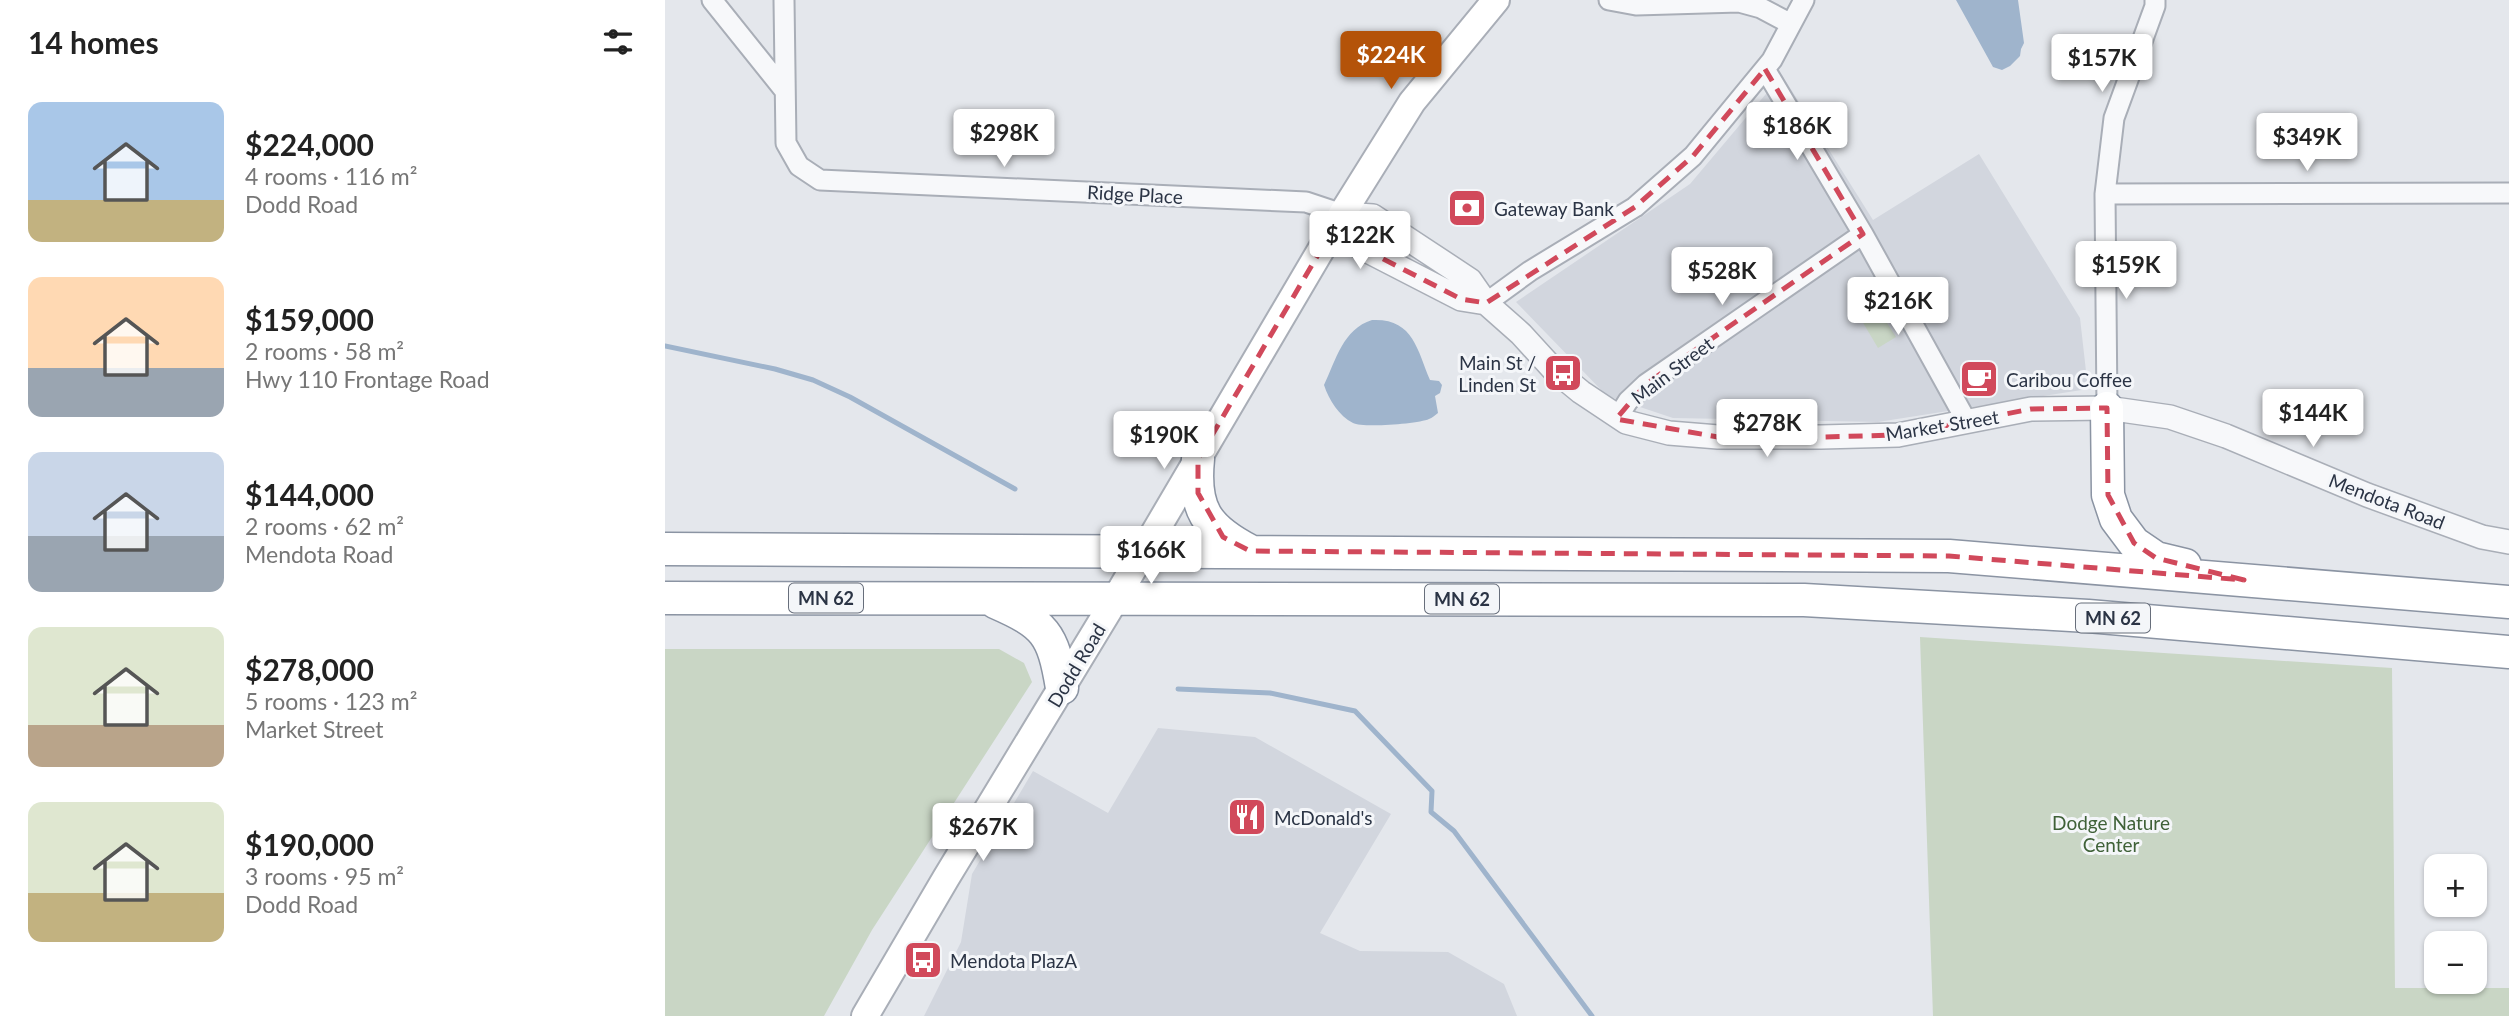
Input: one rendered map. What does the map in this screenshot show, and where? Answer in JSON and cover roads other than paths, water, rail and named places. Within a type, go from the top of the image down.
[{"type":"highway","points":[[2107,408],[2108,495],[2116,519],[2134,544],[2156,558],[2244,580]]},
{"type":"highway","points":[[1198,459],[1198,493],[1209,521],[1223,537],[1250,551]]},
{"type":"highway","points":[[665,549],[1949,556],[2509,602]]},
{"type":"highway","name":"MN 62","points":[[665,598],[1807,600],[2088,616],[2509,652]]},
{"type":"highway","points":[[987,598],[1027,616],[1039,626],[1054,652],[1062,688]]},
{"type":"main road","name":"Dodd Road","points":[[865,1016],[1145,550],[1342,214],[1412,102],[1496,0]]},
{"type":"street","points":[[712,0],[785,91]]},
{"type":"street","name":"Ridge Place","points":[[784,0],[786,143],[799,166],[820,180],[1306,202],[1342,214]]},
{"type":"street","points":[[1609,0],[1636,5],[1739,2],[1761,8],[1791,24]]},
{"type":"street","points":[[1342,214],[1358,246],[1461,299],[1486,303],[1530,271],[1635,207],[1693,156],[1772,60],[1804,0]]},
{"type":"street","points":[[2107,408],[2105,194],[2114,118],[2155,0]]},
{"type":"street","points":[[1765,69],[1863,234],[1967,422]]},
{"type":"street","points":[[2105,194],[2509,193]]},
{"type":"street","name":"Market Street","points":[[1342,214],[1373,216],[1470,280],[1486,303],[1581,392],[1626,422],[1669,433],[1718,437],[1898,435],[2031,409],[2107,408]]},
{"type":"street","name":"Main Street","points":[[1618,417],[1628,401],[1646,384],[1863,234]]},
{"type":"street","name":"Mendota Road","points":[[2107,408],[2181,420],[2367,495],[2482,537],[2509,542]]},
{"type":"water","points":[[1956,0],[2018,0],[2024,43],[2020,56],[2010,66],[2002,70],[1993,67]]},
{"type":"water","points":[[1372,320],[1397,324],[1405,330],[1417,347],[1430,380],[1439,381],[1442,385],[1440,393],[1435,396],[1438,413],[1431,418],[1402,424],[1358,424],[1343,416],[1332,402],[1324,385],[1337,356],[1354,330]]},
{"type":"waterway","points":[[665,346],[775,369],[813,380],[850,397],[1015,489]]},
{"type":"waterway","points":[[1178,689],[1270,693],[1355,711],[1432,791],[1431,812],[1454,831],[1592,1016]]},
{"type":"place","name":"Gateway Bank","points":[[1467,208]]},
{"type":"place","name":"Main St / Linden St","points":[[1563,373]]},
{"type":"place","name":"Caribou Coffee","points":[[1979,379]]},
{"type":"place","name":"McDonald's","points":[[1247,817]]},
{"type":"place","name":"Mendota PlazA","points":[[923,960]]},
{"type":"park label","name":"Dodge Nature Center","points":[[2111,833]]}]
